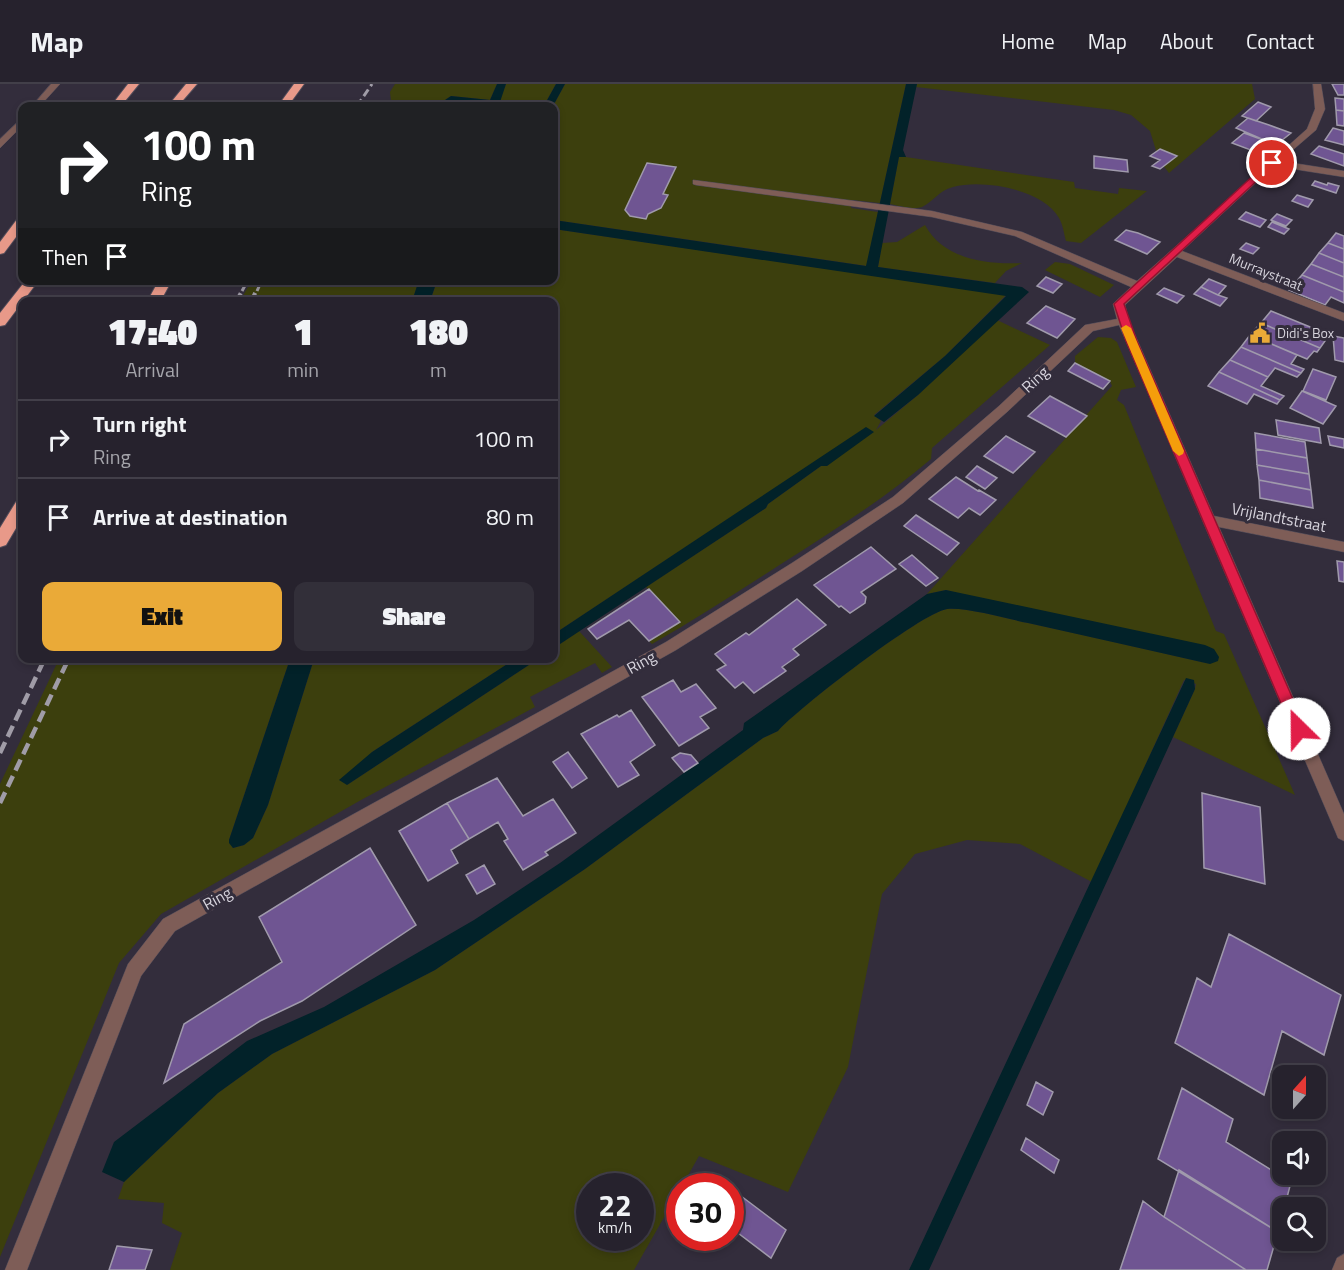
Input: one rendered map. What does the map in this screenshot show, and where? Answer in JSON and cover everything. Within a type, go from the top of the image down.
[{"type":"highway","points":[[119,102],[134,84]]},
{"type":"highway","points":[[176,102],[192,84]]},
{"type":"highway","points":[[287,102],[299,84]]},
{"type":"highway","points":[[0,249],[18,226]]},
{"type":"highway","points":[[20,297],[29,285]]},
{"type":"highway","points":[[0,322],[18,299]]},
{"type":"highway","points":[[0,541],[18,512]]},
{"type":"street","points":[[40,102],[56,84]]},
{"type":"street","points":[[1317,84],[1320,109],[1311,130],[1119,304],[1123,321],[1344,833]]},
{"type":"street","points":[[0,145],[18,125]]},
{"type":"street","points":[[1272,163],[1344,174]]},
{"type":"street","points":[[696,182],[932,214],[1018,234],[1139,286]]},
{"type":"street","name":"Murraystraat","points":[[1177,253],[1344,317]]},
{"type":"street","name":"Ring","points":[[16,1270],[134,970],[169,925],[671,646],[797,567],[897,500],[1003,409],[1089,328],[1123,321]]},
{"type":"street","name":"Vrijlandtstraat","points":[[1208,520],[1344,547]]},
{"type":"street","points":[[1343,1270],[1344,1265]]},
{"type":"green space","points":[[395,84],[497,84],[490,100],[451,96],[445,100],[460,102],[390,102],[390,92]]},
{"type":"green space","points":[[506,84],[556,84],[546,102],[499,102]]},
{"type":"green space","points":[[565,84],[906,84],[880,203],[853,200],[851,208],[878,212],[867,266],[558,221],[558,102],[555,102]]},
{"type":"green space","points":[[917,84],[1252,84],[1255,99],[1169,173],[1159,160],[1150,131],[1131,115],[1114,110],[916,87]]},
{"type":"green space","points":[[899,156],[1074,182],[1075,188],[1118,194],[1119,188],[1147,191],[1081,243],[1066,241],[1059,218],[1051,208],[1026,193],[1011,189],[980,184],[966,185],[948,189],[919,208],[890,204]]},
{"type":"green space","points":[[925,225],[943,246],[967,258],[995,263],[1022,263],[1006,271],[995,283],[878,267],[882,243],[897,242]]},
{"type":"green space","points":[[558,230],[1006,295],[945,356],[874,415],[881,421],[876,430],[918,395],[997,320],[1050,345],[932,448],[931,459],[895,488],[820,539],[652,644],[649,641],[680,622],[646,587],[766,508],[768,504],[821,466],[827,466],[866,428],[558,631],[558,297],[432,297],[436,285],[558,285]]},
{"type":"green space","points":[[1055,262],[1070,264],[1114,285],[1100,297],[1045,270]]},
{"type":"green space","points":[[249,285],[418,285],[413,297],[242,297]]},
{"type":"green space","points":[[1098,337],[1111,338],[1117,342],[1136,387],[1121,390],[1117,400],[1124,405],[1216,631],[1224,634],[1295,795],[1173,737],[1196,684],[1184,680],[1092,882],[1020,844],[967,840],[915,854],[882,894],[848,1067],[788,1192],[699,1156],[689,1173],[666,1173],[666,1214],[654,1235],[654,1173],[576,1173],[576,1251],[645,1251],[634,1270],[170,1270],[182,1233],[162,1223],[164,1203],[118,1199],[124,1182],[218,1093],[272,1054],[435,970],[585,869],[763,738],[778,731],[860,663],[933,614],[947,609],[976,611],[1210,664],[946,590],[927,594],[1112,386],[1110,381],[1075,363],[1075,356]]},
{"type":"green space","points":[[579,631],[612,667],[602,673],[595,663],[530,697],[535,707],[361,800],[161,914],[119,963],[0,1257],[0,784],[57,663],[289,663],[229,840],[233,848],[244,845],[253,838],[268,805],[313,663],[509,663],[372,752],[347,785],[532,663],[558,663],[558,645]]},
{"type":"shaded area","points":[[497,84],[506,84],[500,102],[445,100],[451,96],[490,100]]},
{"type":"shaded area","points":[[556,84],[565,84],[555,102],[546,102]]},
{"type":"shaded area","points":[[906,84],[917,84],[903,150],[906,157],[899,157],[878,267],[1022,287],[1029,292],[918,395],[884,422],[874,416],[945,356],[1006,296],[558,230],[558,221],[866,266]]},
{"type":"shaded area","points":[[417,285],[436,285],[431,297],[413,297]]},
{"type":"shaded area","points":[[866,427],[874,432],[827,466],[821,466],[768,504],[766,508],[558,645],[558,631]]},
{"type":"shaded area","points":[[946,590],[1205,645],[1214,649],[1219,657],[1218,661],[1210,664],[976,611],[947,609],[933,614],[860,663],[778,731],[763,738],[585,869],[435,970],[272,1054],[218,1093],[124,1182],[102,1172],[114,1142],[247,1041],[324,1007],[474,920],[560,863],[743,730],[744,723],[927,594]]},
{"type":"shaded area","points":[[289,663],[313,663],[268,805],[253,838],[244,845],[233,848],[229,840]]},
{"type":"shaded area","points":[[509,663],[532,663],[347,785],[339,780],[372,752]]},
{"type":"shaded area","points":[[1186,678],[1194,680],[1195,689],[929,1270],[909,1270]]},
{"type":"building","points":[[1332,84],[1344,84],[1344,95],[1338,95]]},
{"type":"building","points":[[1335,98],[1344,99],[1344,111],[1336,110]]},
{"type":"building","points":[[1258,102],[1271,107],[1256,121],[1242,116]]},
{"type":"building","points":[[1336,110],[1344,111],[1344,126],[1337,125]]},
{"type":"building","points":[[1248,118],[1291,133],[1276,145],[1236,128]]},
{"type":"building","points":[[1333,128],[1344,131],[1344,145],[1325,140]]},
{"type":"building","points":[[1244,133],[1276,145],[1264,155],[1232,143]]},
{"type":"building","points":[[1319,146],[1344,154],[1344,166],[1311,154]]},
{"type":"building","points":[[1160,149],[1177,156],[1160,169],[1152,166],[1160,160],[1150,156]]},
{"type":"building","points":[[1094,156],[1127,160],[1128,172],[1094,168]]},
{"type":"building","points":[[647,163],[676,167],[663,194],[668,195],[661,208],[648,214],[646,219],[630,216],[625,210]]},
{"type":"building","points":[[1315,181],[1339,186],[1336,193],[1312,185]]},
{"type":"building","points":[[1297,195],[1313,200],[1308,207],[1292,201]]},
{"type":"building","points":[[1246,212],[1266,220],[1260,227],[1239,219]]},
{"type":"building","points":[[1277,214],[1292,220],[1286,226],[1271,220]]},
{"type":"building","points":[[1272,222],[1289,229],[1284,234],[1268,227]]},
{"type":"building","points":[[1126,230],[1160,242],[1147,254],[1115,240]]},
{"type":"building","points":[[1336,233],[1344,236],[1344,249],[1328,243]]},
{"type":"building","points":[[1246,243],[1259,248],[1253,254],[1240,249]]},
{"type":"building","points":[[1328,243],[1344,249],[1344,263],[1319,253]]},
{"type":"building","points":[[1319,253],[1344,263],[1344,277],[1311,264]]},
{"type":"building","points":[[1311,264],[1344,277],[1344,292],[1302,275]]},
{"type":"building","points":[[1302,275],[1344,292],[1344,303],[1331,297],[1325,305],[1289,290]]},
{"type":"building","points":[[1046,277],[1062,284],[1053,293],[1037,286]]},
{"type":"building","points":[[1209,279],[1226,286],[1218,295],[1201,287]]},
{"type":"building","points":[[1201,287],[1227,298],[1220,306],[1194,294]]},
{"type":"building","points":[[1164,288],[1184,296],[1177,303],[1157,294]]},
{"type":"building","points":[[1046,306],[1075,319],[1057,338],[1027,323]]},
{"type":"building","points":[[1271,311],[1325,333],[1325,341],[1320,348],[1261,323]]},
{"type":"building","points":[[1261,323],[1320,348],[1307,359],[1250,335]]},
{"type":"building","points":[[1250,335],[1297,355],[1291,364],[1304,369],[1301,373],[1241,347]]},
{"type":"building","points":[[1333,336],[1344,338],[1344,362],[1335,360]]},
{"type":"building","points":[[1241,347],[1301,373],[1297,377],[1275,368],[1268,377],[1230,360]]},
{"type":"building","points":[[1230,360],[1268,377],[1261,386],[1284,396],[1280,400],[1219,372]]},
{"type":"building","points":[[1075,363],[1110,381],[1103,389],[1068,371]]},
{"type":"building","points":[[1313,369],[1336,377],[1326,400],[1303,391]]},
{"type":"building","points":[[1219,372],[1280,400],[1277,404],[1254,394],[1247,404],[1208,386]]},
{"type":"building","points":[[1302,391],[1336,406],[1323,424],[1290,408]]},
{"type":"building","points":[[1050,396],[1087,416],[1066,437],[1028,416]]},
{"type":"building","points":[[1276,420],[1319,428],[1321,443],[1278,435]]},
{"type":"building","points":[[1255,433],[1305,442],[1307,458],[1256,449]]},
{"type":"building","points":[[1006,436],[1035,452],[1013,473],[984,456]]},
{"type":"building","points":[[1328,436],[1344,439],[1344,448],[1330,445]]},
{"type":"building","points":[[1256,449],[1307,458],[1309,474],[1257,465]]},
{"type":"building","points":[[1257,465],[1309,474],[1311,490],[1259,480]]},
{"type":"building","points":[[977,466],[997,478],[985,489],[966,477]]},
{"type":"building","points":[[956,477],[996,500],[980,515],[969,508],[958,518],[929,499]]},
{"type":"building","points":[[1259,480],[1311,490],[1313,508],[1260,498]]},
{"type":"building","points":[[916,515],[959,543],[947,555],[904,526]]},
{"type":"building","points":[[871,547],[896,569],[861,592],[866,597],[865,603],[850,613],[841,606],[839,607],[814,585]]},
{"type":"building","points":[[912,555],[938,578],[926,586],[899,564]]},
{"type":"building","points":[[1337,561],[1344,562],[1344,582],[1339,581]]},
{"type":"building","points":[[649,589],[680,622],[649,641],[629,620],[597,639],[588,629]]},
{"type":"building","points":[[797,599],[826,625],[793,649],[799,655],[782,667],[786,671],[754,693],[743,682],[735,688],[717,670],[726,665],[715,654],[746,633],[749,635]]},
{"type":"building","points":[[673,680],[681,692],[696,684],[716,708],[700,717],[709,728],[679,746],[642,697]]},
{"type":"building","points":[[631,710],[655,745],[630,762],[639,775],[618,787],[581,734]]},
{"type":"building","points":[[568,752],[587,778],[572,788],[553,762]]},
{"type":"building","points":[[680,753],[691,755],[698,763],[684,772],[672,758]]},
{"type":"building","points":[[497,778],[523,816],[553,799],[576,833],[545,852],[548,855],[523,870],[504,841],[508,839],[498,822],[469,839],[447,803]]},
{"type":"building","points":[[1202,793],[1260,807],[1265,884],[1204,868]]},
{"type":"building","points":[[447,803],[469,839],[451,850],[458,863],[428,881],[399,831]]},
{"type":"building","points":[[370,848],[416,925],[302,1001],[260,1021],[164,1083],[184,1024],[282,962],[259,917]]},
{"type":"building","points":[[484,865],[495,884],[477,894],[466,875]]},
{"type":"building","points":[[1229,934],[1341,995],[1324,1055],[1282,1031],[1264,1095],[1175,1043],[1197,978],[1211,987]]},
{"type":"building","points":[[1036,1082],[1053,1092],[1043,1115],[1027,1105]]},
{"type":"building","points":[[1182,1088],[1233,1119],[1226,1142],[1272,1170],[1272,1185],[1290,1185],[1287,1197],[1272,1197],[1272,1228],[1158,1159]]},
{"type":"building","points":[[1026,1138],[1059,1160],[1054,1173],[1021,1150]]},
{"type":"building","points":[[1179,1170],[1272,1228],[1272,1251],[1267,1270],[1246,1270],[1164,1217]]},
{"type":"building","points":[[744,1198],[786,1230],[771,1258],[744,1238]]},
{"type":"building","points":[[1143,1201],[1164,1217],[1246,1270],[1120,1270]]},
{"type":"building","points":[[117,1246],[152,1250],[145,1270],[109,1270]]},
{"type":"railway","points":[[360,102],[372,84]]},
{"type":"railway","points":[[242,291],[245,285]]},
{"type":"railway","points":[[257,291],[260,285]]},
{"type":"railway","points":[[239,297],[243,289]]},
{"type":"railway","points":[[253,297],[257,289]]},
{"type":"railway","points":[[0,753],[43,663]]},
{"type":"railway","points":[[0,803],[67,663]]},
{"type":"slow traffic","points":[[1126,328],[1179,451]]},
{"type":"place","name":"Didi's Box","points":[[1260,333]]},
{"type":"route","points":[[1272,163],[1177,253],[1119,304],[1131,341],[1299,729]]}]
